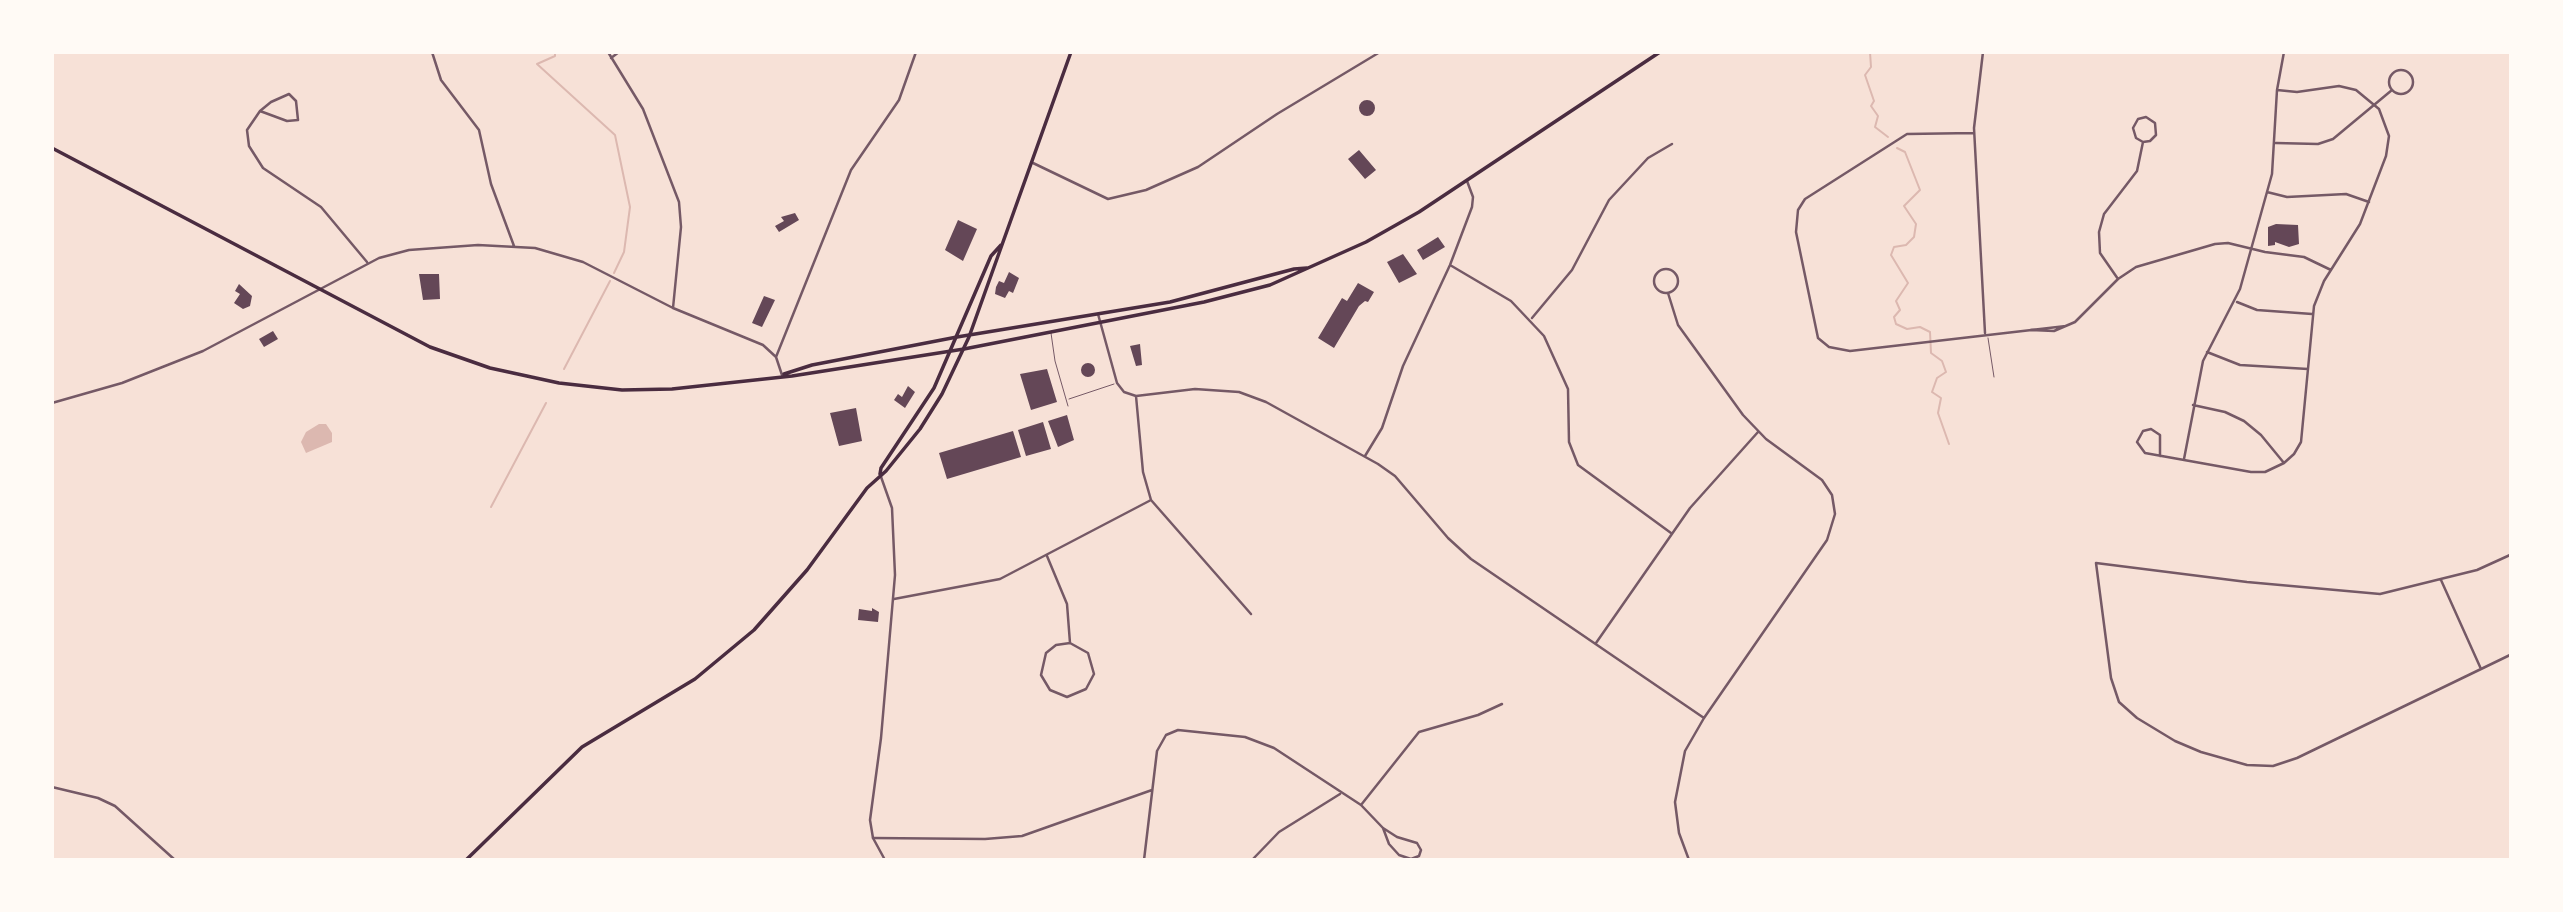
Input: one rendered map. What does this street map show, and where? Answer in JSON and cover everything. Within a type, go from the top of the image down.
[{"type":"main road","points":[[466,859],[582,747],[695,679],[754,631],[807,569],[880,474],[920,429],[969,337],[999,260],[1001,245],[1071,52]]},
{"type":"main road","points":[[52,148],[430,347],[490,368],[559,383],[653,390],[964,349],[1236,295],[1297,275],[1376,236],[1467,181],[1660,52]]},
{"type":"main road","points":[[880,474],[881,468],[934,388],[991,256],[1001,245]]},
{"type":"main road","points":[[782,375],[812,365],[957,337],[1170,302],[1294,269],[1308,268]]},
{"type":"street","points":[[432,52],[440,80],[479,130],[491,184],[514,246]]},
{"type":"street","points":[[608,52],[643,109],[679,202],[681,227],[673,308]]},
{"type":"street","points":[[611,58],[619,52]]},
{"type":"street","points":[[776,357],[847,179],[860,153],[900,100],[916,52]]},
{"type":"street","points":[[1032,163],[1108,199],[1146,190],[1198,167],[1266,120],[1380,52]]},
{"type":"street","points":[[1983,52],[1974,133],[1985,333]]},
{"type":"street","points":[[2184,460],[2193,405],[2207,352],[2235,301],[2267,192],[2276,143],[2277,90],[2284,52]]},
{"type":"street","points":[[2401,69],[2410,73],[2414,83],[2409,92],[2401,94],[2392,90],[2389,80],[2392,74],[2401,69]]},
{"type":"street","points":[[2160,456],[2160,435],[2151,429],[2143,431],[2138,437],[2139,447],[2145,453],[2160,456],[2251,472],[2265,472],[2284,463],[2298,448],[2304,433],[2312,314],[2331,270],[2360,224],[2389,142],[2385,118],[2375,104],[2349,87],[2277,90]]},
{"type":"street","points":[[2276,143],[2318,144],[2333,139],[2392,90]]},
{"type":"street","points":[[260,111],[286,121],[298,120],[296,101],[289,94],[271,102],[260,111],[247,130],[249,146],[263,168],[321,206],[368,262]]},
{"type":"street","points":[[2146,117],[2155,123],[2157,133],[2150,141],[2143,142],[2136,138],[2133,128],[2136,121],[2146,117]]},
{"type":"street","points":[[1974,133],[1926,131],[1900,137],[1810,195],[1798,210],[1796,240],[1815,328],[1821,342],[1842,351],[1985,333],[2031,330],[2047,332],[2084,316],[2118,279],[2141,265],[2216,244],[2228,243],[2309,258],[2331,270]]},
{"type":"street","points":[[2118,279],[2100,253],[2100,226],[2108,209],[2134,177],[2143,142]]},
{"type":"street","points":[[1531,319],[1572,271],[1609,200],[1648,158],[1672,144]]},
{"type":"street","points":[[1365,456],[1382,428],[1403,366],[1450,265],[1473,202],[1467,181]]},
{"type":"street","points":[[2267,192],[2287,197],[2346,194],[2368,202]]},
{"type":"street","points":[[52,403],[169,366],[248,329],[368,262],[409,250],[514,246],[571,258],[673,308],[763,345],[776,357],[782,375]]},
{"type":"street","points":[[1450,265],[1502,294],[1531,319],[1555,355],[1568,389],[1569,442],[1578,465],[1671,533]]},
{"type":"street","points":[[1666,268],[1673,271],[1678,278],[1677,287],[1668,293],[1660,292],[1653,283],[1656,273],[1666,268]]},
{"type":"street","points":[[1668,293],[1673,316],[1681,330],[1758,432],[1822,480],[1834,502],[1835,521],[1827,540],[1704,718],[1685,751],[1676,780],[1677,821],[1689,859]]},
{"type":"street","points":[[2235,301],[2257,310],[2312,314]]},
{"type":"street","points":[[1098,314],[1116,383],[1124,392],[1136,396],[1195,389],[1239,392],[1266,402],[1365,456],[1395,476],[1461,551],[1704,718]]},
{"type":"street","points":[[2207,352],[2240,365],[2308,369]]},
{"type":"street","points":[[1136,396],[1143,472],[1151,500],[1251,614]]},
{"type":"street","points":[[2193,405],[2239,419],[2274,449],[2284,463]]},
{"type":"street","points":[[1596,644],[1671,533],[1758,432]]},
{"type":"street","points":[[880,474],[892,508],[894,599],[881,738],[871,808],[873,838],[885,859]]},
{"type":"street","points":[[894,599],[991,582],[1047,556],[1151,500]]},
{"type":"street","points":[[2511,555],[2477,570],[2374,594],[2096,563],[2111,678],[2119,702],[2137,718],[2175,741],[2210,755],[2260,766],[2285,762],[2511,655]]},
{"type":"street","points":[[1047,556],[1067,604],[1070,643]]},
{"type":"street","points":[[2441,580],[2481,669]]},
{"type":"street","points":[[1070,643],[1088,653],[1094,669],[1086,689],[1067,697],[1050,691],[1040,670],[1049,650],[1070,643]]},
{"type":"street","points":[[1361,805],[1419,732],[1478,715],[1502,704]]},
{"type":"street","points":[[1144,859],[1157,751],[1164,737],[1178,730],[1263,743],[1361,805],[1383,828],[1397,837],[1417,843],[1421,850],[1419,856],[1410,859],[1399,855],[1389,844],[1383,828]]},
{"type":"street","points":[[52,786],[88,795],[115,806],[175,859]]},
{"type":"street","points":[[873,838],[985,839],[1023,836],[1153,789]]},
{"type":"street","points":[[1252,859],[1279,832],[1340,794]]},
{"type":"lane","points":[[1051,332],[1055,361],[1068,405]]},
{"type":"lane","points":[[1985,333],[1994,377]]},
{"type":"lane","points":[[1066,399],[1116,383]]},
{"type":"shaded area","points":[[319,424],[326,424],[332,433],[332,442],[306,453],[301,442],[306,432]]},
{"type":"building","points":[[1364,100],[1370,100],[1375,108],[1373,114],[1364,116],[1359,111],[1359,105]]},
{"type":"building","points":[[1359,150],[1376,170],[1365,179],[1348,159]]},
{"type":"building","points":[[795,213],[799,220],[779,232],[775,226],[784,221],[781,217]]},
{"type":"building","points":[[958,220],[977,229],[963,261],[945,250]]},
{"type":"building","points":[[2276,224],[2298,225],[2299,244],[2289,247],[2275,242],[2275,245],[2268,246],[2268,227]]},
{"type":"building","points":[[1438,237],[1445,247],[1423,260],[1417,250]]},
{"type":"building","points":[[1403,254],[1417,274],[1399,283],[1387,262]]},
{"type":"building","points":[[1009,272],[1019,278],[1013,293],[1009,291],[1005,298],[995,294],[996,287],[999,281],[1004,283]]},
{"type":"building","points":[[419,274],[439,274],[440,299],[423,300]]},
{"type":"building","points":[[1358,283],[1374,292],[1368,302],[1365,301],[1359,306],[1334,348],[1318,338],[1342,298],[1347,301]]},
{"type":"building","points":[[239,284],[252,296],[250,306],[243,309],[234,303],[240,294],[235,291]]},
{"type":"building","points":[[764,296],[775,300],[762,327],[752,323]]},
{"type":"building","points":[[273,331],[278,339],[264,347],[259,339]]},
{"type":"building","points":[[1140,344],[1142,365],[1136,366],[1130,346]]},
{"type":"building","points":[[1085,363],[1091,363],[1095,370],[1091,377],[1085,377],[1081,373],[1081,367]]},
{"type":"building","points":[[1047,369],[1057,402],[1031,410],[1020,374]]},
{"type":"building","points":[[908,386],[915,392],[905,408],[894,400],[898,394],[902,397]]},
{"type":"building","points":[[856,408],[862,441],[839,446],[830,413]]},
{"type":"building","points":[[1067,415],[1074,440],[1058,447],[1048,421]]},
{"type":"building","points":[[1043,422],[1051,449],[1026,456],[1018,430]]},
{"type":"building","points":[[1013,431],[1021,457],[947,479],[939,453]]},
{"type":"building","points":[[872,608],[879,612],[878,622],[858,620],[859,609],[872,611]]},
{"type":"waterway","points":[[555,52],[555,56],[537,64],[615,135],[630,207],[624,252],[614,273]]},
{"type":"waterway","points":[[1870,52],[1871,67],[1865,75],[1874,101],[1871,106],[1878,116],[1875,127],[1888,137]]},
{"type":"waterway","points":[[1897,148],[1905,152],[1920,190],[1904,206],[1916,224],[1914,237],[1906,245],[1894,247],[1891,255],[1908,283],[1896,301],[1900,310],[1894,317],[1896,324],[1907,329],[1920,327],[1930,332],[1931,353],[1942,361],[1946,372],[1937,378],[1932,392],[1941,398],[1938,413],[1949,444]]},
{"type":"waterway","points":[[564,369],[610,281]]},
{"type":"waterway","points":[[491,507],[546,403]]}]
